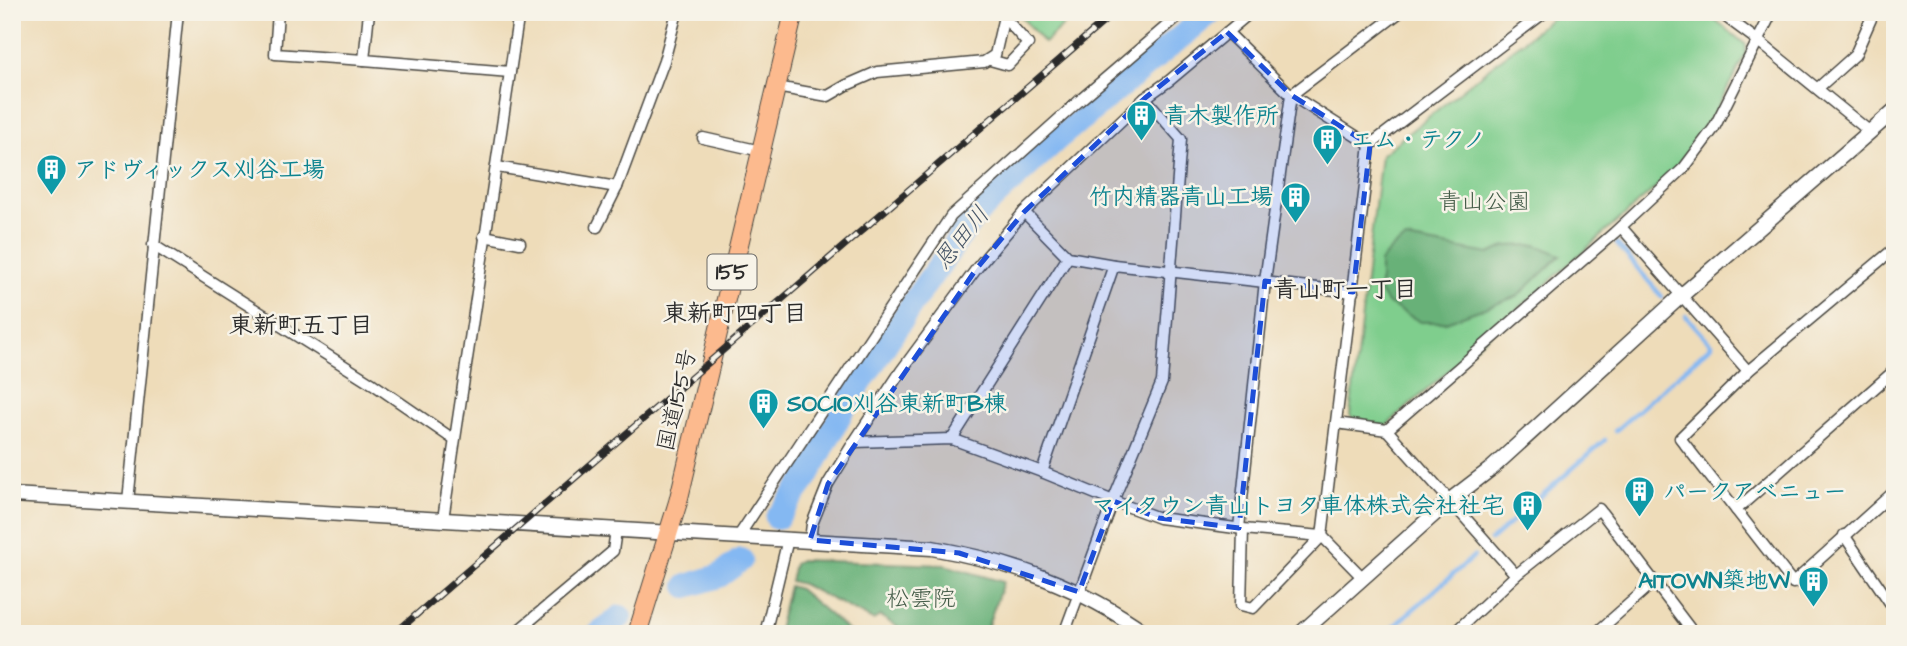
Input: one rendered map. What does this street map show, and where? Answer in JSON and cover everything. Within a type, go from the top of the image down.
[{"type":"highway","name":"国道155号","points":[[637,634],[678,502],[794,12]]},
{"type":"street","points":[[128,501],[178,12]]},
{"type":"street","points":[[278,12],[275,54],[510,72]]},
{"type":"street","points":[[364,60],[369,12]]},
{"type":"street","points":[[443,519],[519,12]]},
{"type":"street","points":[[597,228],[617,187],[664,61],[677,12]]},
{"type":"street","points":[[738,537],[951,216],[1183,12]]},
{"type":"street","points":[[810,540],[812,524],[828,484],[901,371],[977,268],[1024,212],[1145,98],[1251,12]]},
{"type":"street","points":[[1400,12],[1291,95],[1265,281],[1241,529],[1241,605],[1253,608],[1322,536],[1370,145],[1545,12]]},
{"type":"street","points":[[1719,12],[1869,131]]},
{"type":"street","points":[[1387,429],[1621,227],[1684,169],[1714,128],[1772,12]]},
{"type":"street","points":[[1818,88],[1855,55],[1874,12]]},
{"type":"street","points":[[776,88],[828,96],[877,72],[984,62],[995,55],[1005,14]]},
{"type":"street","points":[[990,60],[1009,65],[1028,44],[1005,14]]},
{"type":"street","points":[[1227,32],[1291,95],[1370,145]]},
{"type":"street","points":[[1064,634],[1113,501],[1162,382],[1181,139],[1145,98]]},
{"type":"street","points":[[1300,634],[1449,501],[1492,468],[1682,295],[1895,110]]},
{"type":"street","points":[[703,138],[761,151]]},
{"type":"street","points":[[497,167],[617,187]]},
{"type":"street","points":[[1024,212],[1068,257],[1114,265],[1353,292]]},
{"type":"street","points":[[1621,227],[1748,370]]},
{"type":"street","points":[[484,236],[520,243]]},
{"type":"street","points":[[153,245],[373,384],[453,439]]},
{"type":"street","points":[[1895,248],[1748,370],[1680,438],[1793,583],[1895,491]]},
{"type":"street","points":[[953,439],[1068,257]]},
{"type":"street","points":[[1042,472],[1114,265]]},
{"type":"street","points":[[1736,510],[1895,370]]},
{"type":"street","points":[[1336,424],[1387,429],[1516,575]]},
{"type":"street","points":[[854,442],[953,439],[1159,518],[1322,536],[1363,578]]},
{"type":"street","points":[[12,495],[932,548],[988,559],[1045,577],[1079,592],[1147,634]]},
{"type":"street","points":[[1453,634],[1516,575],[1599,509],[1694,634]]},
{"type":"street","points":[[514,634],[613,551],[616,530]]},
{"type":"street","points":[[1844,535],[1895,610]]},
{"type":"street","points":[[765,634],[788,539]]},
{"type":"street","points":[[1595,634],[1655,581]]},
{"type":"highlighted area","points":[[1227,32],[1291,95],[1370,145],[1353,292],[1265,281],[1239,528],[1159,518],[1113,501],[1079,592],[959,553],[810,540],[828,484],[977,268],[1024,212],[1145,98]]},
{"type":"green space","points":[[1017,12],[1078,12],[1044,43]]},
{"type":"green space","name":"青山公園","points":[[1559,12],[1706,12],[1746,45],[1745,55],[1709,123],[1671,174],[1386,426],[1355,422],[1350,415],[1381,155]]},
{"type":"green space","points":[[1406,239],[1489,254],[1506,246],[1536,245],[1561,255],[1518,296],[1446,322],[1421,322],[1387,303],[1380,292],[1380,262],[1392,248]]},
{"type":"green space","name":"松雲院","points":[[800,560],[945,565],[1003,582],[985,634],[901,634],[902,630],[880,616],[873,620],[802,584],[790,581],[794,564]]},
{"type":"green space","name":"松雲院","points":[[789,586],[799,589],[852,634],[777,634]]},
{"type":"waterway","name":"恩田川","points":[[777,518],[807,477],[841,413],[917,296],[974,217],[1057,139],[1211,12]]},
{"type":"waterway","points":[[1617,244],[1662,297]]},
{"type":"waterway","points":[[1615,431],[1712,345],[1686,316]]},
{"type":"waterway","points":[[1491,540],[1605,440]]},
{"type":"waterway","points":[[1385,634],[1474,556]]},
{"type":"waterway","name":"恩田川","points":[[687,586],[719,576],[741,560]]},
{"type":"waterway","name":"恩田川","points":[[599,634],[620,617]]},
{"type":"railway","points":[[394,634],[1115,12]]},
{"type":"place","name":"青木製作所","points":[[1141,143]]},
{"type":"place","name":"エム・テクノ","points":[[1328,167]]},
{"type":"place","name":"アドヴィックス刈谷工場","points":[[51,197]]},
{"type":"place","name":"竹内精器青山工場","points":[[1296,224]]},
{"type":"place","name":"SOCIO刈谷東新町B棟","points":[[764,431]]},
{"type":"place","name":"パークアベニュー","points":[[1640,519]]},
{"type":"place","name":"マイタウン青山トヨタ車体株式会社社宅","points":[[1527,533]]},
{"type":"place","name":"AITOWN築地W","points":[[1813,608]]},
{"type":"district","name":"青山町一丁目","points":[[1345,290]]},
{"type":"district","name":"東新町四丁目","points":[[735,314]]},
{"type":"district","name":"東新町五丁目","points":[[301,326]]}]
